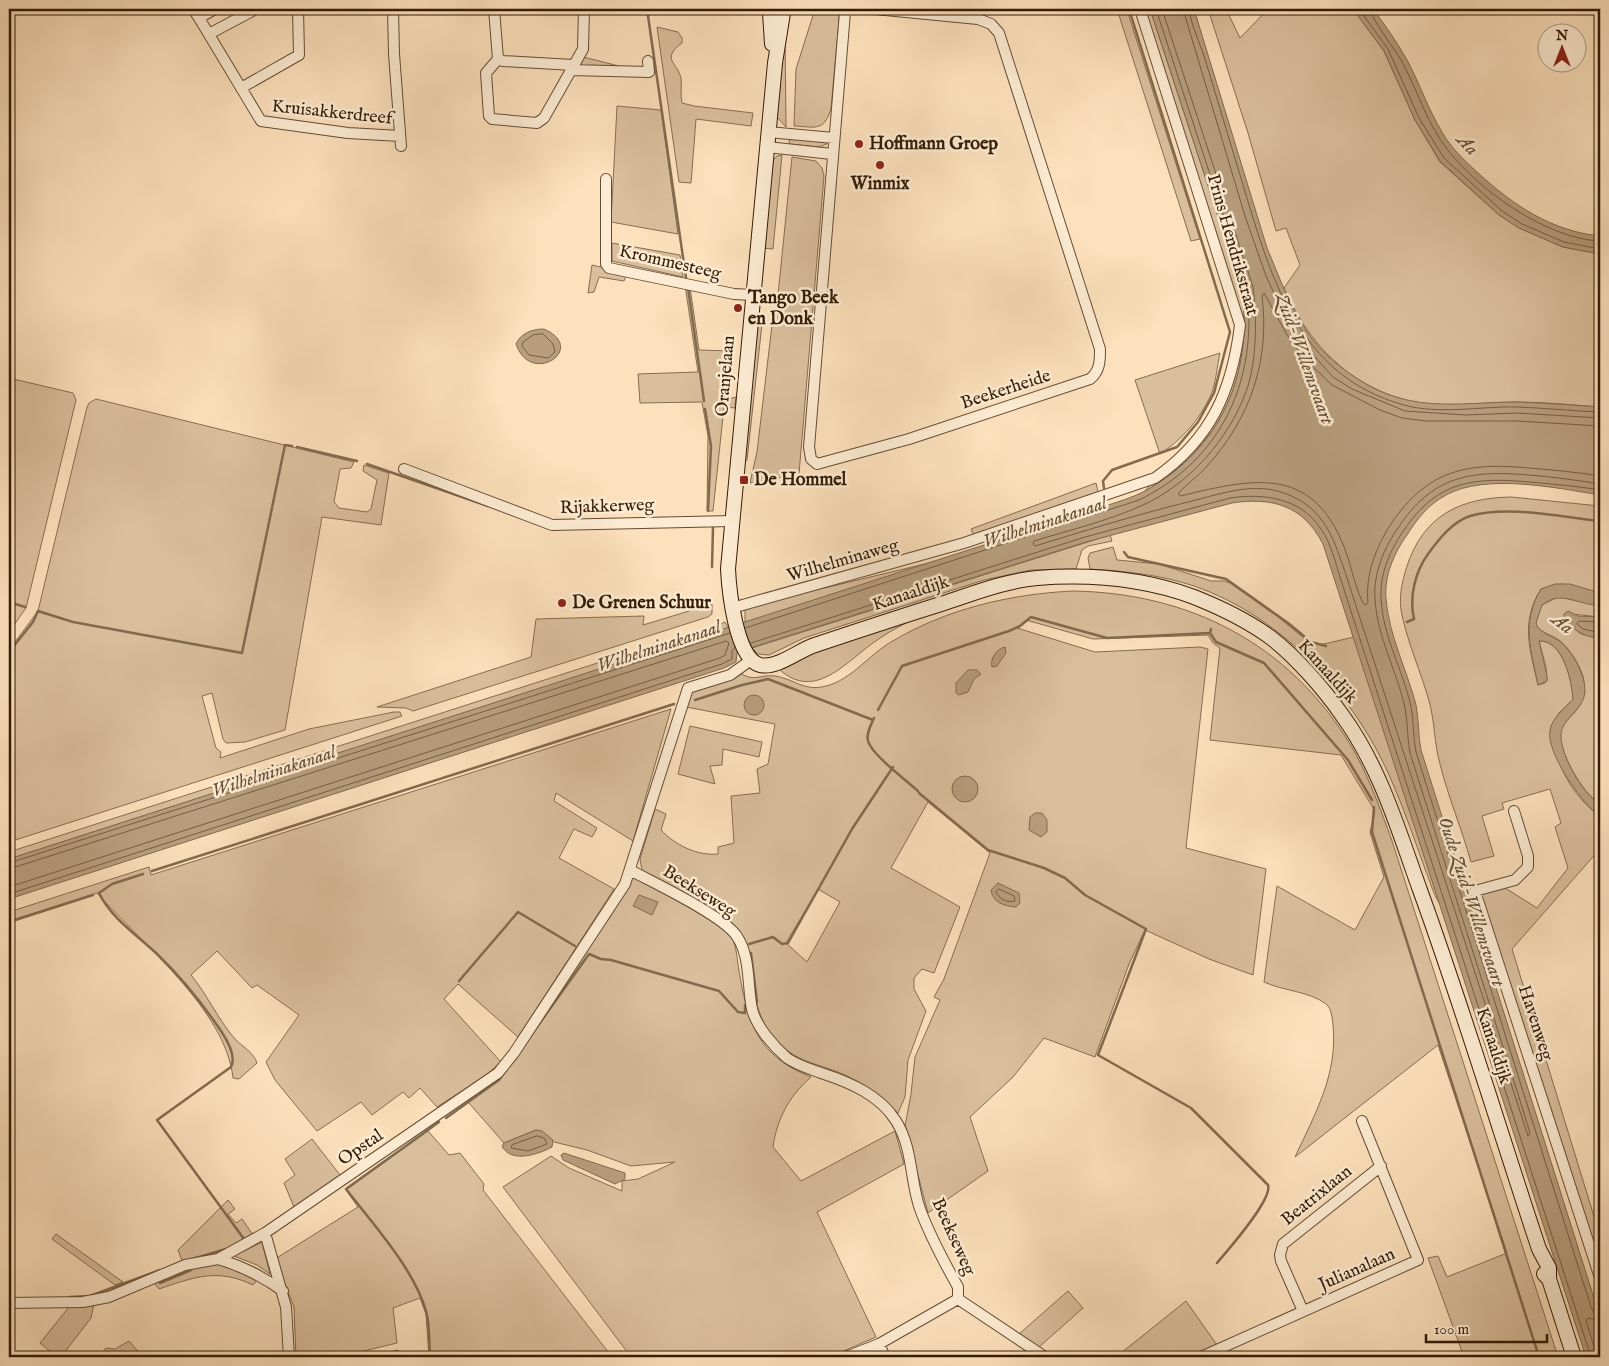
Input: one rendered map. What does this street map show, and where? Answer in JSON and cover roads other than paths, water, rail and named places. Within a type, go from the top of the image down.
[{"type":"main road","name":"Oranjelaan","points":[[749,658],[732,608],[728,569],[775,62],[776,11]]},
{"type":"main road","name":"Kanaaldijk","points":[[749,658],[765,666],[775,664],[804,648],[991,588],[1036,578],[1083,577],[1122,580],[1167,588],[1216,606],[1270,637],[1309,676],[1341,713],[1381,781],[1446,962],[1538,1248],[1549,1268],[1549,1280],[1574,1357]]},
{"type":"street","points":[[196,13],[215,9]]},
{"type":"street","points":[[209,34],[256,9]]},
{"type":"street","name":"Kruisakkerdreef","points":[[196,13],[261,121],[401,141],[394,54],[393,9]]},
{"type":"street","points":[[494,9],[498,59],[486,73],[487,111],[492,119],[542,121],[583,50],[584,9]]},
{"type":"street","name":"Beekerheide","points":[[849,9],[845,12],[832,154],[809,447],[811,459],[817,464],[909,439],[1090,380],[1096,374],[1099,365],[1100,348],[998,33],[991,24],[978,19],[936,12],[875,9]]},
{"type":"street","name":"Prins Hendrikstraat","points":[[964,543],[1155,478],[1179,460],[1196,441],[1226,390],[1236,351],[1240,325],[1140,9]]},
{"type":"street","points":[[241,88],[299,55],[296,10]]},
{"type":"street","points":[[498,59],[571,68],[649,72],[648,61]]},
{"type":"street","points":[[768,132],[834,138]]},
{"type":"street","points":[[767,147],[832,154]]},
{"type":"street","name":"Krommesteeg","points":[[606,179],[606,264],[609,268],[734,294],[752,295]]},
{"type":"street","name":"Rijakkerweg","points":[[404,469],[552,525],[732,521]]},
{"type":"street","name":"Wilhelminaweg","points":[[732,608],[964,543]]},
{"type":"street","points":[[630,870],[688,688],[730,675],[749,658]]},
{"type":"street","name":"Havenweg","points":[[1514,811],[1528,856],[1528,867],[1515,880],[1475,891],[1600,1278]]},
{"type":"street","name":"Opstal","points":[[9,1303],[83,1302],[109,1297],[184,1266],[218,1259],[266,1233],[498,1073],[514,1053],[625,884],[630,870]]},
{"type":"street","name":"Beekseweg","points":[[630,870],[712,916],[736,935],[744,949],[752,1010],[767,1036],[779,1050],[803,1067],[845,1081],[865,1091],[896,1120],[908,1152],[920,1208],[958,1287],[958,1299]]},
{"type":"street","name":"Julianalaan","points":[[1201,1357],[1418,1260],[1362,1121]]},
{"type":"street","name":"Beatrixlaan","points":[[1304,1311],[1281,1262],[1283,1244],[1381,1166]]},
{"type":"street","points":[[266,1233],[283,1292],[289,1330],[289,1357]]},
{"type":"street","points":[[218,1259],[237,1264],[264,1278],[283,1292]]},
{"type":"street","points":[[846,1357],[879,1344],[958,1299],[1045,1357]]},
{"type":"street","points":[[879,1344],[885,1357]]},
{"type":"water","name":"Zuid-Willemsvaart","points":[[1150,9],[1194,9],[1267,248],[1294,311],[1315,342],[1337,364],[1364,383],[1407,400],[1434,404],[1517,402],[1600,407],[1600,495],[1543,486],[1501,483],[1462,488],[1446,495],[1424,512],[1402,542],[1388,573],[1386,599],[1394,640],[1416,705],[1421,750],[1600,1317],[1600,1357],[1586,1357],[1323,544],[1306,520],[1296,512],[1273,503],[1247,501],[1232,503],[1086,542],[737,652],[736,662],[724,668],[9,899],[9,859],[1119,502],[1145,491],[1172,473],[1194,453],[1212,431],[1226,406],[1236,379],[1242,350],[1244,320],[1242,289]]},
{"type":"water","points":[[1353,9],[1373,9],[1407,60],[1442,132],[1463,158],[1491,184],[1534,214],[1565,229],[1600,236],[1600,254],[1563,247],[1519,228],[1499,215],[1440,161],[1415,120],[1384,51]]},
{"type":"water","points":[[544,329],[556,337],[561,346],[559,354],[552,360],[543,363],[533,363],[523,357],[516,344],[527,332]]},
{"type":"water","points":[[1555,584],[1570,584],[1600,593],[1600,605],[1563,598],[1549,600],[1542,605],[1536,623],[1540,629],[1566,647],[1578,665],[1583,678],[1585,690],[1582,702],[1562,729],[1561,737],[1566,758],[1572,770],[1586,791],[1593,799],[1600,803],[1600,816],[1575,790],[1559,764],[1550,739],[1553,721],[1573,699],[1571,682],[1565,663],[1554,647],[1547,642],[1539,641],[1547,681],[1538,685],[1533,660],[1529,637],[1531,613],[1541,589]]},
{"type":"water","points":[[1568,611],[1578,616],[1600,617],[1600,638],[1585,635],[1571,626],[1564,618],[1564,614]]},
{"type":"water","points":[[1005,647],[1006,653],[997,666],[992,667],[994,655]]},
{"type":"water","points":[[968,670],[977,670],[981,674],[974,679],[968,692],[959,695],[956,693],[956,683]]},
{"type":"water","points":[[754,695],[761,698],[764,705],[761,712],[754,715],[747,712],[744,705],[747,698]]},
{"type":"water","points":[[965,776],[974,780],[978,789],[974,798],[965,802],[956,798],[952,789],[956,780]]},
{"type":"water","points":[[1035,813],[1042,813],[1047,820],[1047,832],[1041,837],[1029,830],[1030,817]]},
{"type":"water","points":[[998,883],[1019,893],[1020,903],[1016,907],[1003,905],[994,898],[991,890]]},
{"type":"water","points":[[639,895],[658,902],[652,915],[633,906]]},
{"type":"water","points":[[536,1130],[542,1131],[553,1140],[552,1147],[533,1155],[518,1156],[512,1155],[502,1146],[504,1143]]},
{"type":"water","points":[[564,1153],[625,1173],[625,1179],[615,1184],[563,1160],[561,1155]]},
{"type":"waterway","points":[[647,9],[686,278]]},
{"type":"waterway","name":"Wilhelminakanaal","points":[[1104,488],[1103,481],[1112,470],[1177,447],[1198,422],[1214,393],[1230,332],[1129,9]]},
{"type":"waterway","points":[[688,288],[704,401]]},
{"type":"waterway","points":[[705,409],[711,446],[708,511]]},
{"type":"waterway","points":[[9,652],[33,622],[38,611],[73,622],[242,653],[285,445],[292,446]]},
{"type":"waterway","points":[[297,447],[357,461]]},
{"type":"waterway","points":[[367,464],[488,506]]},
{"type":"waterway","points":[[1407,622],[1414,619],[1412,602],[1414,585],[1423,561],[1446,532],[1457,522],[1470,516],[1501,512],[1552,515],[1600,521]]},
{"type":"waterway","points":[[712,567],[713,527]]},
{"type":"waterway","points":[[1124,552],[1128,557],[1226,579],[1288,623],[1311,642],[1326,646]]},
{"type":"waterway","points":[[9,602],[25,607]]},
{"type":"waterway","points":[[878,710],[902,666],[1009,631],[1020,626],[1031,617],[1107,638],[1210,633]]},
{"type":"waterway","points":[[1211,629],[1210,633],[1216,642],[1264,663],[1348,760],[1372,800]]},
{"type":"waterway","points":[[695,700],[768,679],[873,720]]},
{"type":"waterway","points":[[152,871],[674,704]]},
{"type":"waterway","points":[[874,718],[868,735],[871,747],[882,760],[918,791]]},
{"type":"waterway","points":[[749,944],[773,937],[782,944],[788,943],[852,829],[893,767]]},
{"type":"waterway","points":[[919,793],[988,850],[1044,868],[1065,878],[1085,895],[1146,929],[1098,1055],[1191,1108],[1268,1185],[1268,1192],[1257,1212],[1217,1263]]},
{"type":"waterway","points":[[1374,807],[1372,832],[1539,1357]]},
{"type":"waterway","points":[[143,874],[112,884],[99,893],[110,911],[157,954],[191,991],[223,1035],[233,1058],[231,1067],[157,1120],[244,1239],[242,1241]]},
{"type":"waterway","points":[[9,922],[93,895]]},
{"type":"waterway","points":[[459,981],[518,912],[575,946]]},
{"type":"waterway","points":[[751,953],[757,1002]]},
{"type":"waterway","points":[[446,1118],[499,1080],[589,954],[601,959],[611,960],[719,991],[738,1012],[745,1013],[745,1005]]},
{"type":"waterway","points":[[430,1357],[429,1328],[426,1311],[420,1295],[392,1247],[346,1189],[439,1122]]},
{"type":"waterway","points":[[189,1260],[226,1249]]},
{"type":"waterway","points":[[160,1283],[191,1270],[190,1267]]},
{"type":"waterway","points":[[70,1297],[90,1296],[160,1270]]},
{"type":"place","name":"Hoffmann Groep","points":[[859,144]]},
{"type":"place","name":"Winmix","points":[[880,165]]},
{"type":"place","name":"Tango Beek en Donk","points":[[738,308]]},
{"type":"place","name":"De Hommel","points":[[744,480]]},
{"type":"place","name":"De Grenen Schuur","points":[[562,603]]},
{"type":"water label","name":"Aa","points":[[1467,145]]},
{"type":"water label","name":"Aa","points":[[1562,624]]},
{"type":"water label","name":"Oude Zuid-Willemsvaart","points":[[1471,902]]}]
